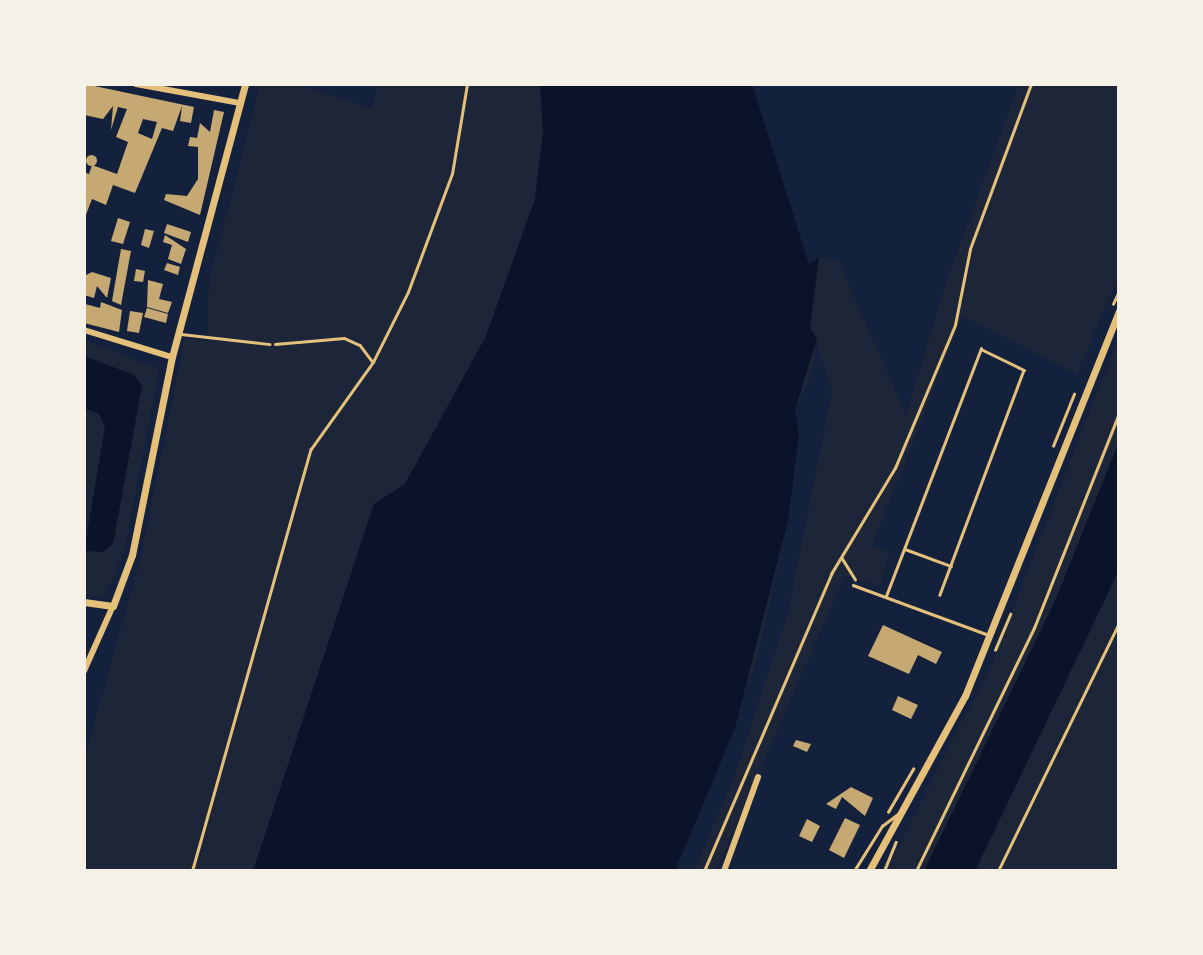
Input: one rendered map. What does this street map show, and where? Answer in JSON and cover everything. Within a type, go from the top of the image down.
[{"type":"street","points":[[136,84],[240,103]]},
{"type":"street","points":[[84,671],[132,555],[172,357],[245,84]]},
{"type":"street","points":[[869,871],[905,809],[992,636],[1119,311]]},
{"type":"street","points":[[84,330],[172,357]]},
{"type":"street","points":[[84,602],[113,606]]},
{"type":"street","points":[[724,871],[758,777]]},
{"type":"lane","points":[[178,334],[269,344]]},
{"type":"lane","points":[[886,596],[981,349],[1024,370],[940,595]]},
{"type":"lane","points":[[904,548],[951,566]]},
{"type":"lane","points":[[853,585],[992,636]]},
{"type":"lane","points":[[854,871],[882,826],[905,809]]},
{"type":"path","points":[[192,871],[311,449],[373,362],[408,292],[452,174],[467,84]]},
{"type":"path","points":[[704,871],[842,558],[895,468],[955,325],[970,249],[1031,84]]},
{"type":"path","points":[[1108,316],[1119,291]]},
{"type":"path","points":[[269,344],[344,338],[360,345],[373,362]]},
{"type":"path","points":[[1052,450],[1076,389]]},
{"type":"path","points":[[916,871],[1034,628],[1119,413]]},
{"type":"path","points":[[842,558],[859,587]]},
{"type":"path","points":[[998,871],[1119,623]]},
{"type":"path","points":[[882,826],[917,764]]},
{"type":"shaded area","points":[[260,84],[295,84],[371,108],[379,84],[540,84],[543,133],[535,199],[486,336],[451,406],[405,484],[374,504],[253,871],[84,871],[84,760],[141,556],[185,338],[207,341],[209,282]]},
{"type":"shaded area","points":[[540,84],[752,84],[809,264],[819,257],[810,328],[817,339],[795,410],[799,435],[788,521],[735,728],[675,871],[253,871],[374,504],[405,484],[486,336],[535,199],[543,133]]},
{"type":"shaded area","points":[[752,84],[809,264],[819,257],[838,260],[906,415],[948,277],[1019,84],[1119,84],[1119,275],[1077,374],[962,316],[872,546],[890,553],[880,587],[845,575],[716,871],[694,871],[735,775],[788,613],[832,392],[816,342],[812,373],[795,410],[799,435],[788,521],[756,663],[685,849],[490,871]]},
{"type":"shaded area","points":[[1119,336],[1119,442],[1055,601],[924,871],[886,871],[992,663]]},
{"type":"shaded area","points":[[84,339],[159,369],[124,553],[104,597],[84,594],[84,551],[103,552],[134,375],[84,356]]},
{"type":"shaded area","points":[[84,356],[134,375],[142,386],[113,544],[103,552],[84,551],[105,427],[99,414],[84,408]]},
{"type":"shaded area","points":[[84,408],[99,414],[105,427],[91,519],[84,525]]},
{"type":"shaded area","points":[[1119,442],[1119,570],[975,871],[924,871],[1055,601]]},
{"type":"shaded area","points":[[1119,570],[1119,871],[975,871]]},
{"type":"building","points":[[85,84],[194,107],[191,123],[180,121],[182,106],[173,131],[162,128],[135,193],[113,185],[106,205],[92,199],[84,220],[84,172],[89,174],[92,165],[117,174],[128,142],[116,137],[127,109],[118,107],[111,130],[113,106],[103,119],[84,115]],"holes":[[[143,119],[157,122],[152,139],[138,133]]]},
{"type":"building","points":[[214,110],[224,112],[200,215],[164,200],[166,194],[187,196],[198,179],[198,147],[188,146],[190,137],[197,138],[200,123],[210,132]]},
{"type":"building","points":[[91,154],[97,160],[91,166],[85,160]]},
{"type":"building","points":[[118,218],[130,222],[123,244],[111,241]]},
{"type":"building","points":[[167,224],[191,232],[188,242],[164,233]]},
{"type":"building","points":[[145,229],[154,231],[149,248],[141,245]]},
{"type":"building","points":[[165,235],[186,249],[181,264],[168,259],[172,245],[163,242]]},
{"type":"building","points":[[121,249],[131,251],[121,305],[112,301]]},
{"type":"building","points":[[167,263],[180,267],[178,275],[164,270]]},
{"type":"building","points":[[136,269],[145,271],[143,282],[134,281]]},
{"type":"building","points":[[92,272],[111,278],[107,298],[97,286],[94,298],[84,295],[84,276]]},
{"type":"building","points":[[148,280],[163,284],[159,299],[172,302],[168,313],[147,307]]},
{"type":"building","points":[[101,302],[122,310],[119,332],[84,323],[85,304],[100,308]]},
{"type":"building","points":[[147,308],[168,314],[166,323],[144,317]]},
{"type":"building","points":[[130,311],[143,313],[139,333],[127,331]]},
{"type":"building","points":[[883,625],[942,652],[936,664],[918,655],[909,674],[868,656]]},
{"type":"building","points":[[898,696],[918,705],[911,719],[892,710]]},
{"type":"building","points":[[796,740],[811,744],[807,752],[793,746]]},
{"type":"building","points":[[851,787],[873,798],[865,816],[842,797],[836,809],[826,804]]},
{"type":"building","points":[[845,818],[860,825],[844,858],[829,850]]},
{"type":"building","points":[[807,819],[820,826],[812,842],[799,836]]}]
